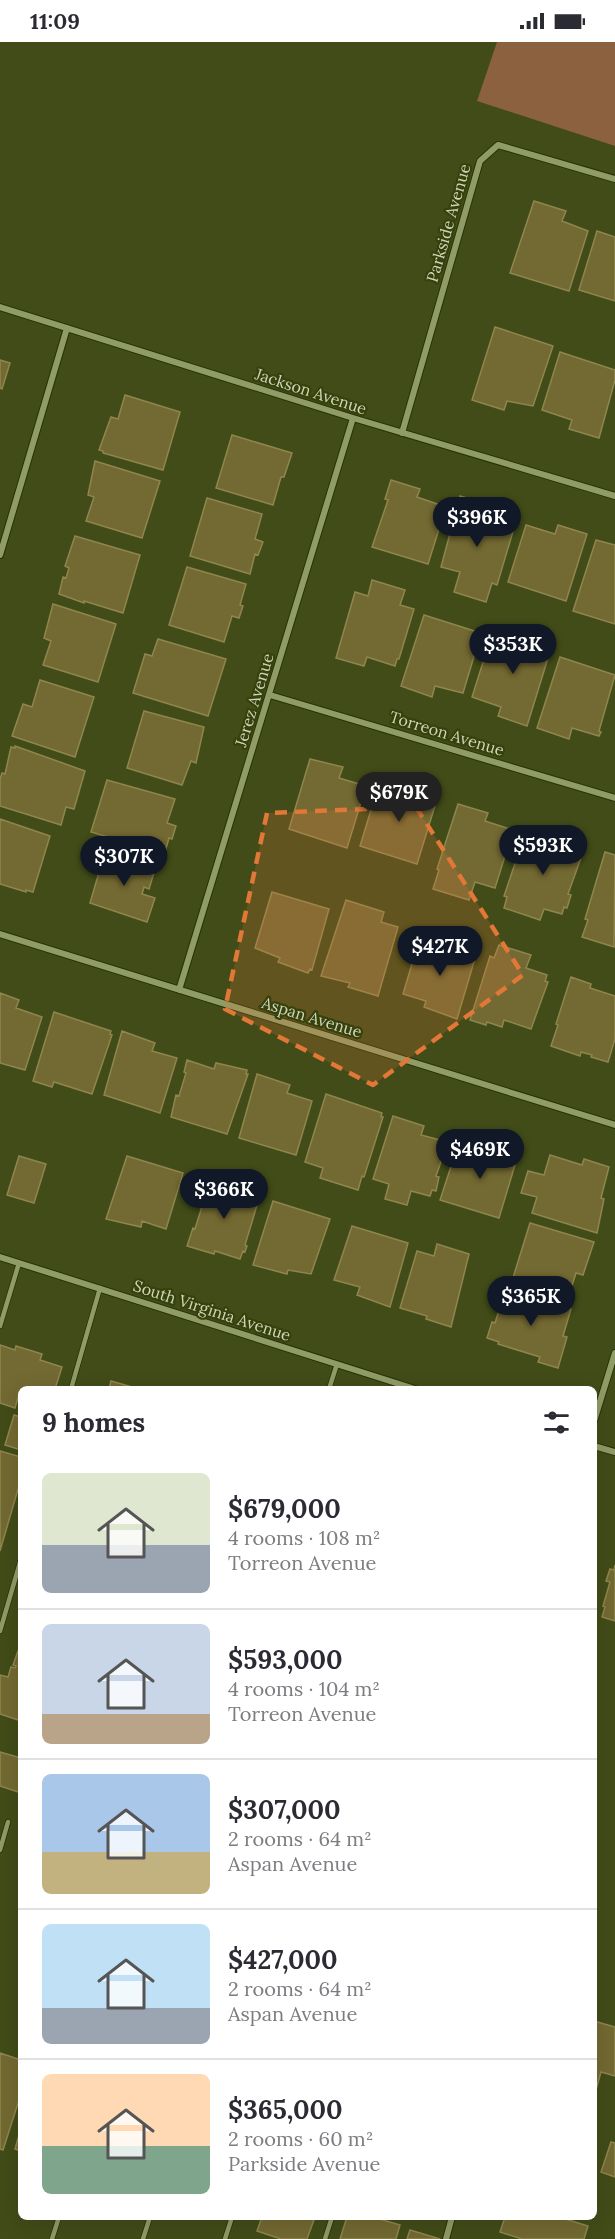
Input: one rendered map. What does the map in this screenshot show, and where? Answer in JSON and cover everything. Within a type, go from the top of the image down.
[{"type":"street","name":"Parkside Avenue","points":[[402,433],[480,161],[498,144],[615,179]]},
{"type":"street","name":"Jackson Avenue","points":[[0,307],[353,418],[615,496]]},
{"type":"street","points":[[0,555],[67,328]]},
{"type":"street","name":"Jerez Avenue","points":[[179,990],[353,418]]},
{"type":"street","name":"Torreon Avenue","points":[[270,695],[615,798]]},
{"type":"street","name":"Aspan Avenue","points":[[0,934],[615,1125]]},
{"type":"street","name":"South Virginia Avenue","points":[[0,1257],[406,1386]]},
{"type":"street","points":[[597,1411],[615,1353]]},
{"type":"street","points":[[597,1447],[615,1452]]},
{"type":"street","points":[[446,2239],[451,2220]]},
{"type":"lane","points":[[0,1326],[19,1263]]},
{"type":"lane","points":[[72,1386],[100,1288]]},
{"type":"lane","points":[[330,1386],[337,1364]]},
{"type":"lane","points":[[0,1631],[18,1569]]},
{"type":"lane","points":[[0,1850],[8,1822]]},
{"type":"lane","points":[[52,2239],[58,2220]]},
{"type":"lane","points":[[143,2239],[149,2220]]},
{"type":"lane","points":[[225,2239],[231,2220]]},
{"type":"lane","points":[[325,2239],[331,2220]]},
{"type":"highlighted area","points":[[416,807],[523,975],[373,1085],[225,1009],[267,813]]},
{"type":"shaded area","points":[[497,42],[615,42],[615,146],[477,101]]},
{"type":"building","points":[[534,201],[566,211],[562,221],[588,231],[569,291],[510,273]]},
{"type":"building","points":[[597,231],[615,237],[615,301],[579,290]]},
{"type":"building","points":[[495,327],[553,346],[533,406],[507,401],[504,410],[472,400]]},
{"type":"building","points":[[560,352],[615,370],[615,380],[599,438],[569,429],[572,420],[542,410]]},
{"type":"building","points":[[0,360],[10,363],[2,389],[0,388]]},
{"type":"building","points":[[125,395],[180,412],[163,470],[99,450],[111,417],[118,419]]},
{"type":"building","points":[[232,435],[292,453],[284,477],[281,477],[273,505],[216,488]]},
{"type":"building","points":[[95,461],[160,481],[142,538],[86,521],[94,497],[88,495]]},
{"type":"building","points":[[391,480],[420,489],[417,497],[446,507],[428,564],[372,547],[388,500],[385,499]]},
{"type":"building","points":[[460,496],[492,505],[489,514],[515,525],[497,585],[492,583],[486,602],[454,592],[460,572],[441,567]]},
{"type":"building","points":[[207,498],[262,514],[255,539],[263,542],[258,555],[255,554],[250,574],[190,556]]},
{"type":"building","points":[[526,525],[555,534],[558,525],[587,534],[566,601],[508,582]]},
{"type":"building","points":[[75,536],[140,555],[123,613],[59,594],[63,577],[66,578],[69,568],[65,566]]},
{"type":"building","points":[[596,540],[615,545],[615,624],[573,611]]},
{"type":"building","points":[[187,567],[246,584],[239,618],[232,616],[224,642],[169,625]]},
{"type":"building","points":[[372,580],[405,590],[400,605],[414,609],[395,666],[367,657],[364,666],[336,658],[355,592],[368,596]]},
{"type":"building","points":[[53,604],[116,624],[98,682],[43,665],[51,641],[44,638]]},
{"type":"building","points":[[424,615],[481,633],[463,693],[435,686],[432,697],[401,686]]},
{"type":"building","points":[[515,626],[549,637],[543,657],[548,658],[527,726],[498,716],[501,707],[472,697],[490,640],[508,646]]},
{"type":"building","points":[[158,639],[226,659],[208,716],[133,693],[145,654],[152,656]]},
{"type":"building","points":[[560,657],[615,675],[599,736],[572,728],[569,739],[537,728]]},
{"type":"building","points":[[40,680],[94,697],[75,757],[12,736],[23,704],[32,707]]},
{"type":"building","points":[[144,711],[204,727],[196,763],[191,761],[182,785],[127,768]]},
{"type":"building","points":[[15,746],[85,771],[74,809],[66,807],[61,825],[0,806],[0,779],[2,773],[5,774],[11,747],[15,748]]},
{"type":"building","points":[[310,759],[343,767],[339,778],[366,786],[347,848],[289,829]]},
{"type":"building","points":[[107,780],[175,799],[167,823],[176,826],[172,839],[169,838],[163,859],[103,839],[105,836],[91,832]]},
{"type":"building","points":[[378,787],[405,796],[408,787],[438,796],[417,864],[360,846]]},
{"type":"building","points":[[458,804],[488,813],[485,821],[513,830],[495,888],[475,882],[469,900],[433,889],[439,870],[437,869]]},
{"type":"building","points":[[0,819],[50,836],[33,892],[0,884]]},
{"type":"building","points":[[525,834],[550,843],[553,834],[586,844],[568,894],[571,895],[567,908],[564,907],[562,914],[544,909],[540,920],[504,908],[507,897],[504,896]]},
{"type":"building","points":[[105,852],[156,866],[149,889],[144,887],[142,894],[155,898],[147,922],[90,903]]},
{"type":"building","points":[[605,852],[615,855],[614,947],[582,937],[588,920],[585,919]]},
{"type":"building","points":[[272,892],[329,909],[312,970],[310,969],[308,973],[278,962],[280,958],[255,948]]},
{"type":"building","points":[[346,900],[384,912],[381,922],[398,927],[378,996],[348,987],[350,983],[321,976]]},
{"type":"building","points":[[420,937],[476,955],[457,1019],[424,1007],[426,1001],[403,994]]},
{"type":"building","points":[[499,945],[531,955],[526,968],[547,975],[545,981],[548,982],[531,1029],[504,1020],[502,1027],[470,1020],[490,956],[494,958]]},
{"type":"building","points":[[571,977],[591,984],[590,988],[615,996],[615,1039],[608,1062],[591,1057],[592,1055],[581,1052],[580,1056],[551,1046]]},
{"type":"building","points":[[0,993],[19,1000],[16,1008],[42,1017],[25,1070],[0,1063]]},
{"type":"building","points":[[54,1012],[111,1031],[112,1035],[92,1094],[54,1082],[52,1087],[33,1081]]},
{"type":"building","points":[[122,1031],[155,1043],[152,1051],[177,1058],[160,1113],[104,1095]]},
{"type":"building","points":[[187,1060],[214,1069],[216,1063],[247,1070],[246,1074],[248,1074],[227,1134],[171,1117],[176,1095],[179,1096],[186,1073],[184,1072]]},
{"type":"building","points":[[257,1074],[290,1085],[287,1093],[312,1101],[296,1155],[239,1138]]},
{"type":"building","points":[[326,1094],[382,1113],[381,1117],[383,1117],[358,1190],[320,1178],[323,1168],[305,1162]]},
{"type":"building","points":[[393,1116],[424,1126],[421,1135],[448,1142],[436,1176],[439,1177],[436,1191],[432,1190],[430,1196],[411,1191],[407,1205],[385,1199],[389,1184],[373,1179]]},
{"type":"building","points":[[458,1145],[483,1153],[485,1146],[518,1155],[499,1218],[440,1200]]},
{"type":"building","points":[[550,1155],[582,1165],[584,1159],[609,1167],[601,1198],[604,1199],[597,1233],[532,1213],[537,1197],[521,1193],[528,1171],[544,1175]]},
{"type":"building","points":[[19,1156],[46,1164],[34,1203],[7,1195]]},
{"type":"building","points":[[127,1156],[183,1173],[166,1229],[142,1221],[141,1227],[106,1219]]},
{"type":"building","points":[[215,1177],[248,1187],[245,1198],[258,1202],[245,1245],[247,1246],[240,1259],[215,1251],[214,1254],[187,1246],[193,1228],[195,1229],[208,1187],[212,1188]]},
{"type":"building","points":[[273,1201],[330,1219],[311,1274],[288,1270],[287,1274],[253,1265]]},
{"type":"building","points":[[530,1223],[594,1242],[583,1275],[576,1273],[568,1298],[512,1281]]},
{"type":"building","points":[[352,1226],[408,1243],[390,1307],[357,1295],[360,1287],[334,1280]]},
{"type":"building","points":[[437,1244],[469,1254],[451,1327],[426,1319],[427,1316],[400,1308],[417,1251],[434,1256]]},
{"type":"building","points":[[501,1291],[514,1296],[515,1292],[571,1309],[563,1336],[567,1337],[558,1368],[538,1362],[540,1357],[498,1344],[499,1342],[487,1338],[500,1307],[496,1306]]},
{"type":"building","points":[[0,1345],[15,1350],[16,1346],[42,1354],[40,1360],[62,1367],[56,1386],[18,1386],[15,1408],[0,1403]]},
{"type":"building","points":[[111,1381],[128,1386],[110,1386]]},
{"type":"building","points":[[14,1415],[18,1416],[18,1449],[5,1445]]},
{"type":"building","points":[[0,1451],[18,1456],[18,1489],[0,1551]]},
{"type":"building","points":[[615,1565],[615,1621],[602,1617],[610,1582],[606,1581],[610,1569],[614,1570]]},
{"type":"building","points":[[18,1651],[18,1720],[0,1714],[0,1675],[8,1677],[11,1667],[16,1666],[13,1665]]},
{"type":"building","points":[[0,1752],[18,1757],[18,1792],[0,1786]]},
{"type":"building","points":[[597,2022],[615,2027],[615,2076],[601,2072],[597,2086]]},
{"type":"building","points":[[0,2053],[18,2059],[18,2103],[3,2150],[0,2149]]},
{"type":"building","points":[[611,2142],[615,2143],[615,2177],[601,2172]]},
{"type":"building","points":[[261,2220],[314,2220],[307,2239],[281,2239],[257,2231]]},
{"type":"building","points":[[346,2220],[383,2220],[400,2225],[396,2239],[340,2239]]},
{"type":"building","points":[[504,2220],[569,2220],[588,2226],[584,2239],[522,2239],[500,2232]]},
{"type":"building","points":[[410,2230],[440,2239],[407,2239]]}]
